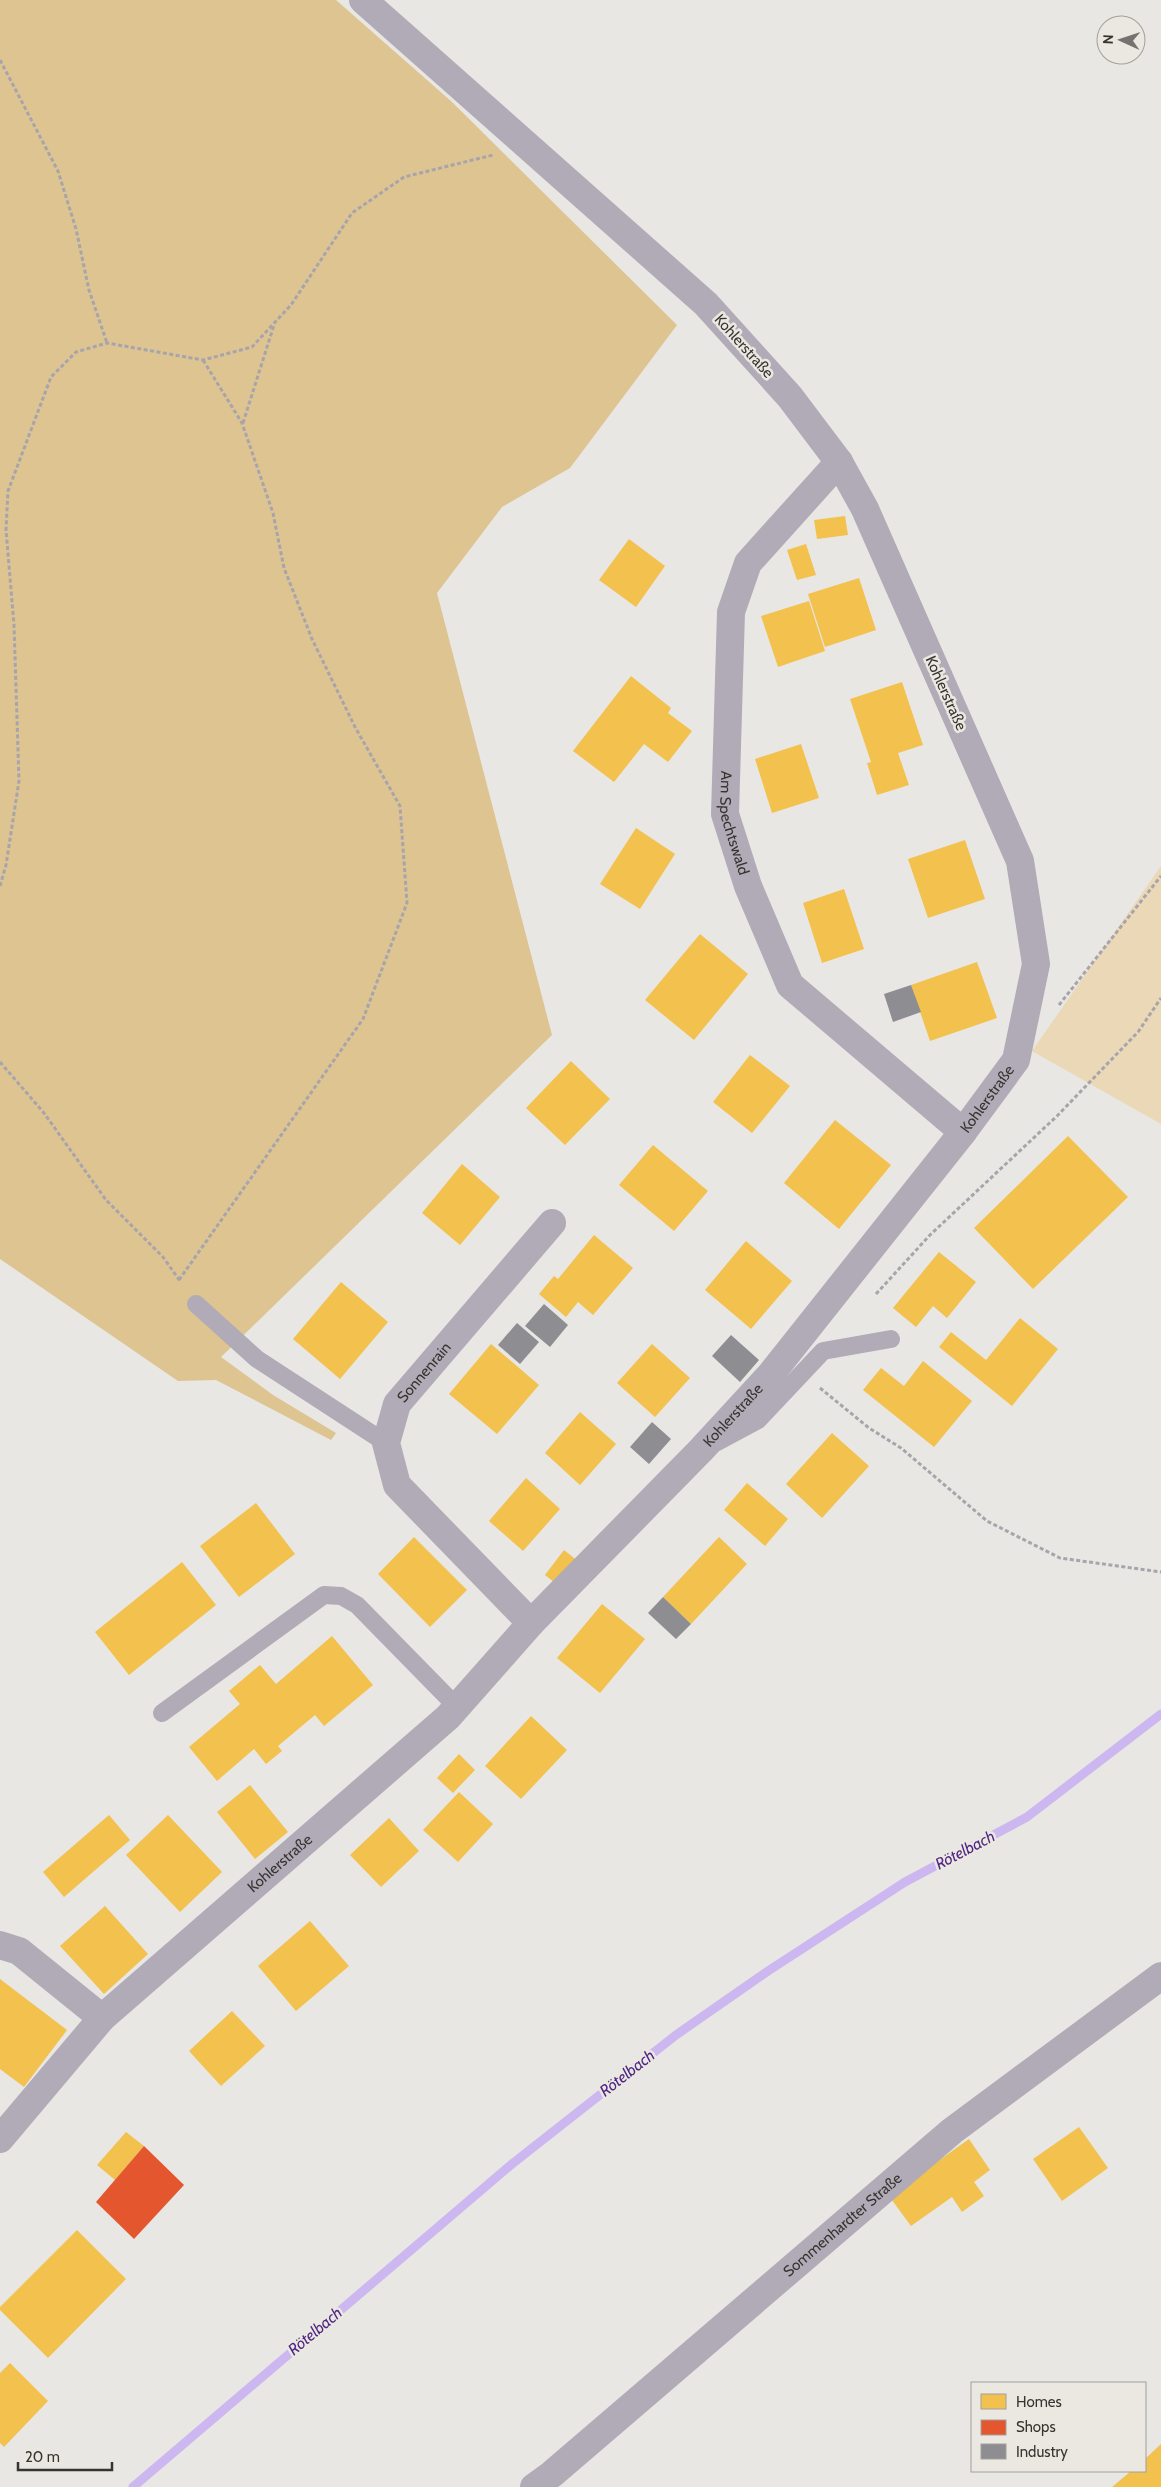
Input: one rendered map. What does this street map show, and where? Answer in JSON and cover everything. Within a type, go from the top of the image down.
[{"type":"street","name":"Kohlerstraße","points":[[0,2139],[102,2018],[458,1707],[531,1623],[701,1450],[771,1374],[963,1132],[1016,1060],[1036,964],[1020,861],[865,509],[839,462],[790,397],[706,304],[363,0]]},
{"type":"street","name":"Am Spechtswald","points":[[839,462],[748,563],[731,612],[725,814],[748,886],[790,985],[963,1132]]},
{"type":"street","name":"Sonnenrain","points":[[386,1443],[398,1404],[552,1223]]},
{"type":"street","points":[[386,1443],[397,1485],[531,1623]]},
{"type":"street","points":[[0,1945],[20,1951],[102,2018]]},
{"type":"street","name":"Sommenhardter Straße","points":[[552,2483],[952,2131],[1161,1976]]},
{"type":"lane","points":[[196,1304],[257,1359],[386,1443]]},
{"type":"lane","points":[[701,1450],[758,1420],[823,1350],[891,1339]]},
{"type":"lane","points":[[162,1713],[324,1595],[341,1596],[357,1605],[458,1707]]},
{"type":"path","points":[[0,60],[58,171],[76,229],[89,290],[107,343]]},
{"type":"path","points":[[0,886],[6,865],[19,781],[14,625],[6,530],[8,491],[51,377],[76,352],[107,343],[203,360],[252,347],[291,306],[352,213],[404,177],[476,158],[530,148]]},
{"type":"path","points":[[242,423],[275,322]]},
{"type":"path","points":[[179,1280],[362,1019],[407,903],[400,806],[355,727],[321,657],[284,568],[273,513],[242,423],[203,360]]},
{"type":"path","points":[[1058,1006],[1161,876]]},
{"type":"path","points":[[870,1300],[930,1236],[1056,1116],[1138,1032],[1161,998]]},
{"type":"path","points":[[0,1062],[44,1113],[106,1200],[163,1257],[196,1304]]},
{"type":"path","points":[[802,1373],[869,1428],[901,1448],[987,1521],[1060,1558],[1161,1572]]},
{"type":"shaded area","points":[[0,0],[336,0],[452,102],[677,325],[570,468],[502,507],[437,593],[552,1035],[221,1357],[273,1395],[336,1433],[331,1440],[216,1380],[178,1381],[0,1259]]},
{"type":"shaded area","points":[[1161,866],[1161,1124],[1032,1051]]},
{"type":"building: Homes","points":[[845,516],[848,535],[817,539],[814,520]]},
{"type":"building: Homes","points":[[629,539],[665,566],[636,607],[599,580]]},
{"type":"building: Homes","points":[[806,544],[816,575],[797,580],[787,550]]},
{"type":"building: Homes","points":[[859,578],[876,630],[825,647],[808,594]]},
{"type":"building: Homes","points":[[809,601],[825,651],[778,667],[761,616]]},
{"type":"building: Homes","points":[[631,676],[671,708],[668,713],[692,731],[668,762],[644,744],[614,782],[573,751]]},
{"type":"building: Homes","points":[[902,682],[923,745],[898,753],[909,785],[877,795],[867,763],[871,762],[850,699]]},
{"type":"building: Homes","points":[[801,744],[819,798],[772,813],[755,759]]},
{"type":"building: Homes","points":[[636,828],[675,854],[640,909],[600,884]]},
{"type":"building: Homes","points":[[965,840],[985,899],[928,918],[908,859]]},
{"type":"building: Homes","points":[[844,889],[864,949],[822,963],[803,903]]},
{"type":"building: Homes","points":[[700,934],[748,974],[694,1040],[645,1000]]},
{"type":"building: Homes","points":[[977,962],[997,1018],[930,1041],[911,985]]},
{"type":"building: Homes","points":[[750,1055],[790,1086],[752,1133],[713,1102]]},
{"type":"building: Homes","points":[[571,1061],[610,1099],[565,1145],[526,1108]]},
{"type":"building: Homes","points":[[835,1120],[891,1165],[839,1229],[784,1183]]},
{"type":"building: Homes","points":[[1068,1136],[1128,1197],[1033,1289],[974,1228]]},
{"type":"building: Homes","points":[[653,1145],[708,1191],[674,1231],[619,1185]]},
{"type":"building: Homes","points":[[462,1164],[500,1197],[460,1245],[422,1213]]},
{"type":"building: Homes","points":[[594,1235],[633,1268],[593,1315],[578,1302],[566,1317],[539,1294],[554,1276],[558,1279]]},
{"type":"building: Homes","points":[[746,1241],[792,1281],[751,1329],[705,1290]]},
{"type":"building: Homes","points":[[939,1252],[976,1282],[947,1318],[933,1306],[916,1327],[893,1308]]},
{"type":"building: Homes","points":[[341,1282],[388,1322],[340,1379],[293,1339]]},
{"type":"building: Homes","points":[[1020,1318],[1058,1349],[1012,1406],[939,1347],[951,1332],[986,1360]]},
{"type":"building: Homes","points":[[491,1344],[539,1385],[497,1434],[449,1394]]},
{"type":"building: Homes","points":[[652,1344],[690,1378],[655,1417],[617,1383]]},
{"type":"building: Homes","points":[[923,1361],[972,1401],[934,1447],[863,1390],[881,1368],[904,1386]]},
{"type":"building: Homes","points":[[580,1412],[616,1444],[580,1485],[545,1453]]},
{"type":"building: Homes","points":[[832,1433],[869,1466],[822,1518],[786,1484]]},
{"type":"building: Homes","points":[[526,1478],[560,1509],[523,1551],[489,1521]]},
{"type":"building: Homes","points":[[747,1483],[788,1519],[765,1546],[724,1510]]},
{"type":"building: Homes","points":[[256,1503],[295,1554],[239,1597],[200,1546]]},
{"type":"building: Homes","points":[[414,1537],[467,1590],[430,1627],[378,1574]]},
{"type":"building: Homes","points":[[719,1537],[747,1564],[691,1624],[663,1597]]},
{"type":"building: Homes","points":[[564,1550],[579,1562],[559,1586],[545,1575]]},
{"type":"building: Homes","points":[[182,1562],[216,1605],[129,1675],[95,1632]]},
{"type":"building: Homes","points":[[602,1604],[645,1639],[600,1693],[557,1658]]},
{"type":"building: Homes","points":[[332,1636],[373,1685],[324,1726],[315,1715],[278,1746],[282,1751],[266,1764],[254,1749],[217,1781],[189,1747],[240,1704],[229,1691],[260,1665],[276,1684]]},
{"type":"building: Homes","points":[[531,1716],[567,1750],[521,1799],[485,1766]]},
{"type":"building: Homes","points":[[459,1754],[475,1770],[453,1793],[437,1778]]},
{"type":"building: Homes","points":[[250,1785],[288,1832],[255,1859],[217,1812]]},
{"type":"building: Homes","points":[[459,1792],[493,1824],[458,1862],[423,1830]]},
{"type":"building: Homes","points":[[109,1815],[130,1840],[64,1897],[43,1872]]},
{"type":"building: Homes","points":[[168,1815],[222,1872],[180,1912],[126,1855]]},
{"type":"building: Homes","points":[[389,1818],[419,1851],[381,1887],[350,1855]]},
{"type":"building: Homes","points":[[105,1906],[148,1954],[104,1994],[60,1946]]},
{"type":"building: Homes","points":[[310,1921],[349,1966],[296,2011],[258,1966]]},
{"type":"building: Homes","points":[[0,1979],[67,2030],[24,2087],[0,2069]]},
{"type":"building: Homes","points":[[232,2011],[265,2046],[221,2086],[189,2051]]},
{"type":"building: Homes","points":[[1079,2127],[1108,2168],[1062,2201],[1033,2159]]},
{"type":"building: Homes","points":[[126,2132],[144,2146],[115,2180],[97,2165]]},
{"type":"building: Homes","points":[[969,2139],[990,2170],[974,2182],[984,2196],[962,2212],[952,2197],[911,2226],[889,2196]]},
{"type":"building: Homes","points":[[77,2230],[126,2279],[48,2358],[0,2310],[0,2307]]},
{"type":"building: Homes","points":[[10,2363],[48,2401],[4,2447],[0,2443],[0,2373]]},
{"type":"building: Homes","points":[[1161,2444],[1161,2487],[1112,2487],[1130,2472],[1146,2472],[1146,2458]]},
{"type":"building: Shops","points":[[144,2146],[184,2185],[134,2239],[96,2202]]},
{"type":"building: Industry","points":[[911,985],[921,1012],[893,1022],[884,994]]},
{"type":"building: Industry","points":[[544,1304],[568,1325],[550,1347],[525,1326]]},
{"type":"building: Industry","points":[[517,1323],[539,1342],[520,1364],[498,1345]]},
{"type":"building: Industry","points":[[731,1335],[759,1360],[740,1382],[712,1356]]},
{"type":"building: Industry","points":[[652,1422],[671,1439],[649,1464],[630,1447]]},
{"type":"building: Industry","points":[[663,1597],[691,1624],[676,1639],[648,1613]]},
{"type":"waterway","name":"Rötelbach","points":[[133,2487],[512,2164],[676,2035],[768,1971],[905,1882],[1027,1817],[1161,1714]]}]
